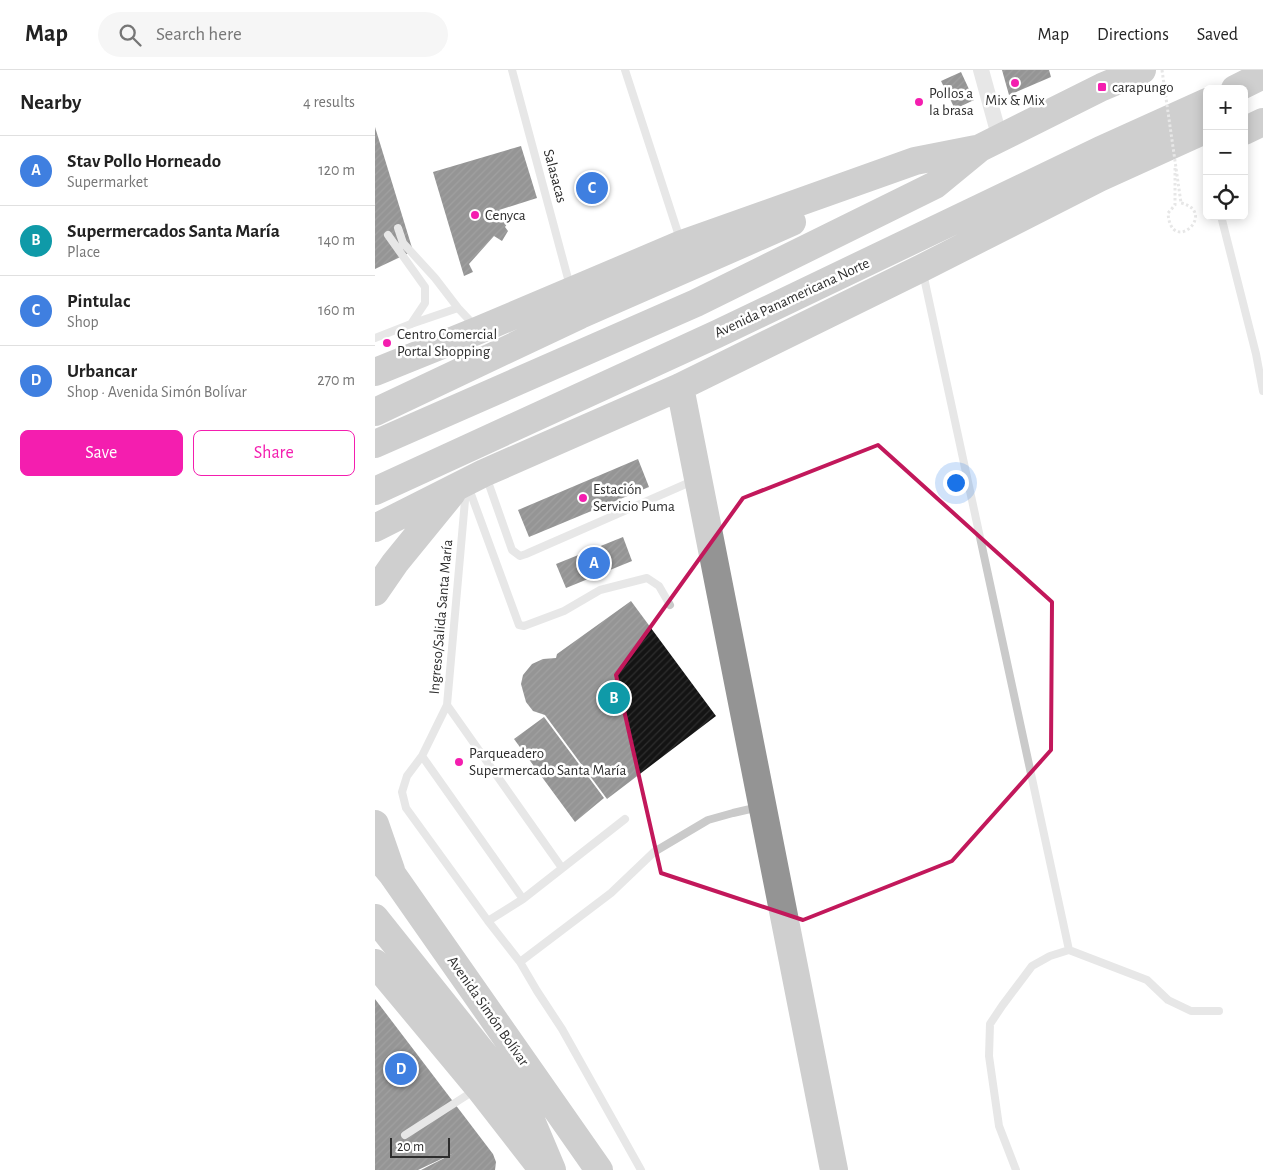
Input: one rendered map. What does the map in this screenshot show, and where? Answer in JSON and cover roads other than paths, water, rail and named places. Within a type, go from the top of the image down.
[{"type":"highway","points":[[375,444],[696,303],[935,185],[990,143],[1102,87],[1142,70]]},
{"type":"highway","points":[[1243,85],[1263,75]]},
{"type":"highway","name":"Avenida Panamericana Norte","points":[[375,491],[717,334],[1092,154],[1203,104]]},
{"type":"highway","points":[[1248,110],[1263,104]]},
{"type":"highway","points":[[1246,130],[1263,122]]},
{"type":"highway","points":[[375,528],[470,480],[679,387],[922,268],[1099,178],[1205,130]]},
{"type":"highway","points":[[375,372],[682,244],[915,161],[990,143]]},
{"type":"highway","points":[[922,268],[1203,150]]},
{"type":"highway","points":[[375,412],[580,315],[857,194],[915,161]]},
{"type":"highway","points":[[679,387],[699,478],[834,1170]]},
{"type":"highway","points":[[375,592],[395,563],[470,480]]},
{"type":"highway","name":"Avenida Simón Bolívar","points":[[375,824],[383,864],[599,1170]]},
{"type":"highway","points":[[375,918],[525,1106],[552,1170]]},
{"type":"highway","points":[[375,963],[479,1088],[544,1170]]},
{"type":"street","points":[[981,70],[990,143]]},
{"type":"lane","name":"Salasacas","points":[[512,70],[571,290]]},
{"type":"lane","points":[[625,70],[682,244]]},
{"type":"lane","points":[[1222,220],[1256,354],[1263,390]]},
{"type":"lane","points":[[398,228],[403,243],[479,330]]},
{"type":"lane","points":[[388,235],[425,287],[425,303],[411,324]]},
{"type":"lane","points":[[922,268],[1069,950]]},
{"type":"lane","points":[[375,338],[458,308]]},
{"type":"lane","points":[[470,480],[512,550],[520,556],[699,478]]},
{"type":"lane","points":[[470,480],[519,625],[524,626],[564,611],[600,590],[647,578],[659,586],[669,605]]},
{"type":"lane","name":"Ingreso/Salida Santa María","points":[[470,480],[447,705],[561,868]]},
{"type":"lane","points":[[447,705],[422,756],[407,776],[403,792],[406,808],[520,962],[562,1029],[641,1170]]},
{"type":"lane","points":[[422,756],[523,899]]},
{"type":"lane","points":[[520,962],[611,893],[654,852],[708,820],[762,807]]},
{"type":"lane","points":[[488,921],[523,899],[625,819]]},
{"type":"lane","points":[[1016,1170],[999,1126],[989,1056],[990,1024],[1032,966],[1050,956],[1069,950],[1147,980],[1168,1000],[1191,1011],[1219,1011]]},
{"type":"lane","points":[[405,1135],[479,1088]]},
{"type":"place","name":"Mix & Mix","points":[[1015,83]]},
{"type":"place","name":"carapungo","points":[[1102,87]]},
{"type":"place","name":"Pollos a la brasa","points":[[919,102]]},
{"type":"place","name":"Pintulac","points":[[592,188]]},
{"type":"place","name":"Cenyca","points":[[475,215]]},
{"type":"place","name":"Centro Comercial Portal Shopping","points":[[387,343]]},
{"type":"place","name":"Estación Servicio Puma","points":[[583,498]]},
{"type":"place","name":"Stav Pollo Horneado","points":[[594,563]]},
{"type":"place","name":"Supermercados Santa María","points":[[614,698]]},
{"type":"place","name":"Parqueadero Supermercado Santa María","points":[[459,762]]},
{"type":"place","name":"Urbancar","points":[[401,1069]]}]
